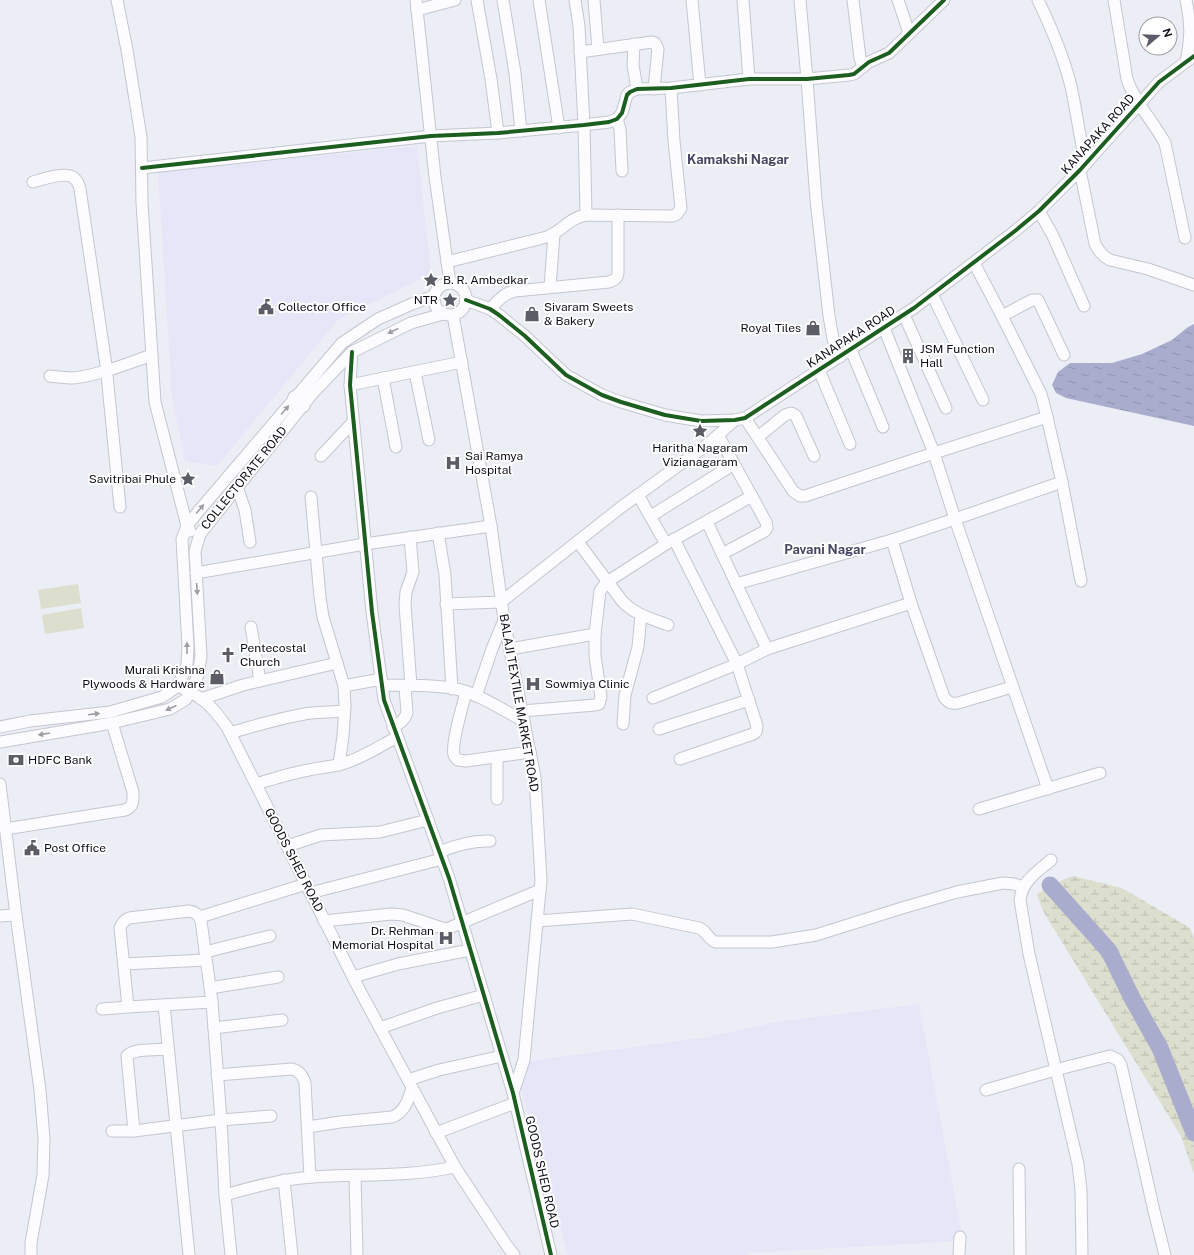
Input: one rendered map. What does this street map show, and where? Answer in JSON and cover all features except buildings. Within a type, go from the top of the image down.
[{"type":"street","points":[[117,0],[127,50],[140,137],[155,402],[187,526],[197,543]]},
{"type":"street","points":[[434,296],[436,306],[448,314],[462,310],[466,300],[466,295],[460,286],[450,283],[435,177],[416,5],[455,0]]},
{"type":"street","points":[[478,0],[498,133]]},
{"type":"street","points":[[502,0],[515,73],[521,131]]},
{"type":"street","points":[[539,0],[559,128]]},
{"type":"street","points":[[576,0],[579,26],[584,125],[586,215]]},
{"type":"street","points":[[594,0],[598,49]]},
{"type":"street","points":[[692,0],[700,85]]},
{"type":"street","points":[[743,0],[748,79]]},
{"type":"street","points":[[800,0],[816,200],[829,316],[833,339],[840,357]]},
{"type":"street","points":[[853,0],[860,58],[863,67]]},
{"type":"street","points":[[898,0],[909,33]]},
{"type":"street","points":[[142,168],[431,136],[498,133],[609,122],[617,119],[622,113],[627,94],[637,89],[670,88],[748,79],[807,79],[854,74],[870,62],[889,53],[944,0]]},
{"type":"street","points":[[1038,0],[1060,49],[1072,91],[1095,244],[1105,258],[1148,269],[1194,285]]},
{"type":"street","points":[[1114,0],[1127,79],[1139,104],[1165,143],[1185,238]]},
{"type":"street","points":[[1186,0],[1190,30],[1190,59]]},
{"type":"street","points":[[580,52],[634,44],[655,43],[658,46],[654,89]]},
{"type":"street","points":[[634,44],[632,65],[637,89]]},
{"type":"street","name":"KANAPAKA ROAD","points":[[466,300],[490,309],[525,336],[566,375],[602,395],[665,415],[701,421],[744,418],[762,408],[904,315],[974,263],[1039,211],[1083,167],[1159,82],[1190,59]]},
{"type":"street","points":[[447,262],[547,237],[554,234],[573,218],[586,215],[673,216],[677,214],[680,208],[670,88]]},
{"type":"street","points":[[617,119],[620,129],[622,171]]},
{"type":"street","points":[[33,182],[66,175],[74,178],[78,182],[80,189],[106,370],[120,507]]},
{"type":"street","points":[[1039,211],[1054,236],[1084,306]]},
{"type":"street","points":[[490,309],[509,292],[614,281],[617,278],[618,273],[618,215]]},
{"type":"street","points":[[550,287],[554,234]]},
{"type":"street","points":[[974,263],[1036,383],[1047,417],[1062,482],[1081,581]]},
{"type":"street","name":"COLLECTORATE ROAD","points":[[0,742],[112,723],[170,709],[186,700],[198,675],[201,656],[195,551],[200,534],[237,487],[342,343],[378,319],[434,296],[440,287],[450,283]]},
{"type":"street","points":[[932,294],[983,400]]},
{"type":"street","points":[[1002,316],[1032,300],[1038,300],[1064,355]]},
{"type":"street","points":[[402,308],[411,323]]},
{"type":"street","name":"COLLECTORATE ROAD","points":[[178,686],[186,665],[188,646],[182,539],[187,526],[222,483],[299,402],[352,352],[411,323],[448,314]]},
{"type":"street","name":"BALAJI TEXTILE MARKET ROAD","points":[[448,314],[462,362],[492,526],[504,620],[535,777],[541,880],[524,1060],[514,1098]]},
{"type":"street","points":[[904,315],[946,408]]},
{"type":"street","points":[[884,328],[934,453],[955,519],[1048,789]]},
{"type":"street","points":[[851,350],[883,427]]},
{"type":"street","name":"GOODS SHED ROAD","points":[[352,352],[350,385],[353,422],[372,612],[384,700],[449,878],[514,1098],[551,1255]]},
{"type":"street","points":[[50,376],[72,378],[106,370],[152,355]]},
{"type":"street","points":[[350,385],[462,362]]},
{"type":"street","points":[[819,370],[850,444]]},
{"type":"street","points":[[415,372],[429,440]]},
{"type":"street","points":[[383,378],[396,447]]},
{"type":"street","points":[[758,437],[785,415],[794,413],[814,456]]},
{"type":"street","points":[[446,604],[501,602],[638,495],[744,418],[793,492],[800,496],[805,496],[1047,417]]},
{"type":"street","points":[[321,456],[353,422]]},
{"type":"street","points":[[718,436],[766,522],[767,528],[765,531],[722,554]]},
{"type":"street","points":[[651,516],[734,464]]},
{"type":"street","points":[[736,584],[892,540],[1062,482]]},
{"type":"street","points":[[237,487],[245,510],[250,542]]},
{"type":"street","points":[[638,495],[670,542],[737,664],[757,726],[756,732],[753,734],[680,759]]},
{"type":"street","points":[[344,686],[381,682],[408,686],[431,686],[452,689],[471,694],[523,716],[556,709],[599,704],[601,697],[595,656],[595,634],[600,591],[607,582],[670,542],[752,496]]},
{"type":"street","points":[[311,497],[323,617],[344,686],[344,711],[339,765]]},
{"type":"street","points":[[706,522],[767,650]]},
{"type":"street","points":[[196,573],[365,544],[492,526]]},
{"type":"street","points":[[438,533],[444,575],[452,689]]},
{"type":"street","points":[[256,784],[294,773],[339,765],[364,755],[395,732],[404,720],[407,713],[408,686],[405,605],[406,592],[413,572],[410,537]]},
{"type":"street","points":[[892,540],[911,603],[944,698],[952,704],[1012,687]]},
{"type":"street","points":[[578,542],[626,607],[641,615],[668,625]]},
{"type":"street","points":[[653,698],[737,664],[767,650],[911,603]]},
{"type":"street","points":[[624,724],[625,695],[638,647],[641,615]]},
{"type":"street","points":[[504,620],[471,694],[456,733],[454,749],[455,758],[466,762],[530,752]]},
{"type":"street","points":[[252,627],[260,681]]},
{"type":"street","points":[[510,649],[595,634]]},
{"type":"street","points":[[202,699],[260,681],[337,663]]},
{"type":"street","points":[[0,727],[30,721],[110,712],[162,697],[178,686]]},
{"type":"street","name":"GOODS SHED ROAD","points":[[178,686],[202,699],[214,709],[230,733],[353,977],[436,1133],[455,1167],[514,1255]]},
{"type":"street","points":[[659,729],[749,700]]},
{"type":"street","points":[[230,733],[292,716],[344,711]]},
{"type":"street","points":[[5,829],[128,809],[132,805],[133,792],[112,723]]},
{"type":"street","points":[[497,757],[497,799]]},
{"type":"street","points":[[979,809],[1100,773]]},
{"type":"street","points":[[0,784],[40,1090],[44,1139],[44,1175],[31,1243],[31,1255]]},
{"type":"street","points":[[287,846],[321,835],[380,832],[428,820]]},
{"type":"street","points":[[200,917],[441,855],[468,842],[478,840],[490,841]]},
{"type":"street","points":[[1050,860],[1026,883],[1020,892],[1020,900],[1028,946],[1079,1175],[1081,1190],[1082,1255]]},
{"type":"street","points":[[537,921],[632,914],[699,928],[704,930],[712,941],[716,942],[772,942],[816,935],[957,892],[1003,883],[1023,887]]},
{"type":"street","points":[[324,920],[392,914],[403,915],[445,929],[540,890]]},
{"type":"street","points":[[128,1007],[120,928],[122,923],[129,918],[189,911],[194,912],[202,921],[212,1002],[225,1194],[231,1255]]},
{"type":"street","points":[[0,916],[16,915]]},
{"type":"street","points":[[124,964],[206,956],[270,936]]},
{"type":"street","points":[[353,977],[398,964],[470,950]]},
{"type":"street","points":[[210,988],[278,977]]},
{"type":"street","points":[[380,1028],[437,1008],[484,995]]},
{"type":"street","points":[[102,1010],[212,1002]]},
{"type":"street","points":[[164,1005],[189,1255]]},
{"type":"street","points":[[214,1028],[282,1020]]},
{"type":"street","points":[[134,1131],[127,1056],[129,1053],[135,1051],[168,1049]]},
{"type":"street","points":[[308,1127],[398,1115],[405,1107],[410,1084],[440,1070],[502,1056]]},
{"type":"street","points":[[986,1090],[1110,1056],[1118,1060],[1121,1065],[1165,1255]]},
{"type":"street","points":[[217,1075],[292,1069],[301,1074],[305,1083],[310,1177]]},
{"type":"street","points":[[436,1133],[514,1098]]},
{"type":"street","points":[[112,1131],[134,1131],[221,1120],[271,1116]]},
{"type":"street","points":[[225,1194],[284,1180],[310,1177],[427,1172],[455,1167]]},
{"type":"street","points":[[1019,1169],[1020,1255]]},
{"type":"street","points":[[355,1175],[357,1255]]},
{"type":"street","points":[[284,1180],[292,1255]]},
{"type":"street","points":[[960,1237],[960,1255]]},
{"type":"shaded area","name":"Collector Office","points":[[417,146],[431,274],[338,320],[217,466],[185,461],[172,397],[158,172]]},
{"type":"shaded area","points":[[919,1004],[963,1241],[747,1253],[748,1255],[568,1255],[514,1063],[708,1037],[776,1022]]},
{"type":"green space","points":[[78,584],[81,603],[41,609],[38,590]]},
{"type":"green space","points":[[81,608],[84,628],[45,634],[42,615]]},
{"type":"green space","points":[[1073,876],[1122,888],[1190,928],[1194,939],[1194,1174],[1181,1136],[1043,911],[1037,895],[1050,885]]},
{"type":"water","points":[[1194,324],[1194,426],[1066,398],[1056,393],[1052,385],[1058,372],[1070,363],[1112,363],[1142,354],[1172,340]]},
{"type":"waterway","points":[[1050,885],[1109,951],[1132,998],[1160,1048],[1194,1133]]},
{"type":"cycle path","points":[[142,168],[431,136],[498,133],[609,122],[617,119],[622,113],[627,95],[637,89],[671,88],[749,79],[807,79],[854,74],[869,62],[889,53],[944,0]]},
{"type":"cycle path","points":[[466,300],[490,309],[499,315],[525,336],[566,375],[602,395],[665,415],[701,421],[735,420],[745,418],[914,308],[1015,231],[1039,211],[1080,170],[1159,82],[1194,56]]},
{"type":"cycle path","points":[[352,352],[350,385],[372,612],[384,700],[449,878],[513,1093],[551,1255]]},
{"type":"place","name":"B. R. Ambedkar","points":[[431,280]]},
{"type":"place","name":"NTR","points":[[450,300]]},
{"type":"place","name":"Collector Office","points":[[266,307]]},
{"type":"place","name":"Sivaram Sweets & Bakery","points":[[532,314]]},
{"type":"place","name":"Royal Tiles","points":[[813,328]]},
{"type":"place","name":"JSM Function Hall","points":[[908,356]]},
{"type":"place","name":"Haritha Nagaram Vizianagaram","points":[[700,431]]},
{"type":"place","name":"Sai Ramya Hospital","points":[[453,463]]},
{"type":"place","name":"Savitribai Phule","points":[[188,479]]},
{"type":"place","name":"Pentecostal Church","points":[[228,655]]},
{"type":"place","name":"Murali Krishna Plywoods & Hardware","points":[[217,677]]},
{"type":"place","name":"Sowmiya Clinic","points":[[533,684]]},
{"type":"place","name":"HDFC Bank","points":[[16,760]]},
{"type":"place","name":"Post Office","points":[[32,848]]},
{"type":"place","name":"Dr. Rehman Memorial Hospital","points":[[446,938]]},
{"type":"district","name":"Kamakshi Nagar","points":[[738,159]]},
{"type":"district","name":"Pavani Nagar","points":[[825,549]]}]
